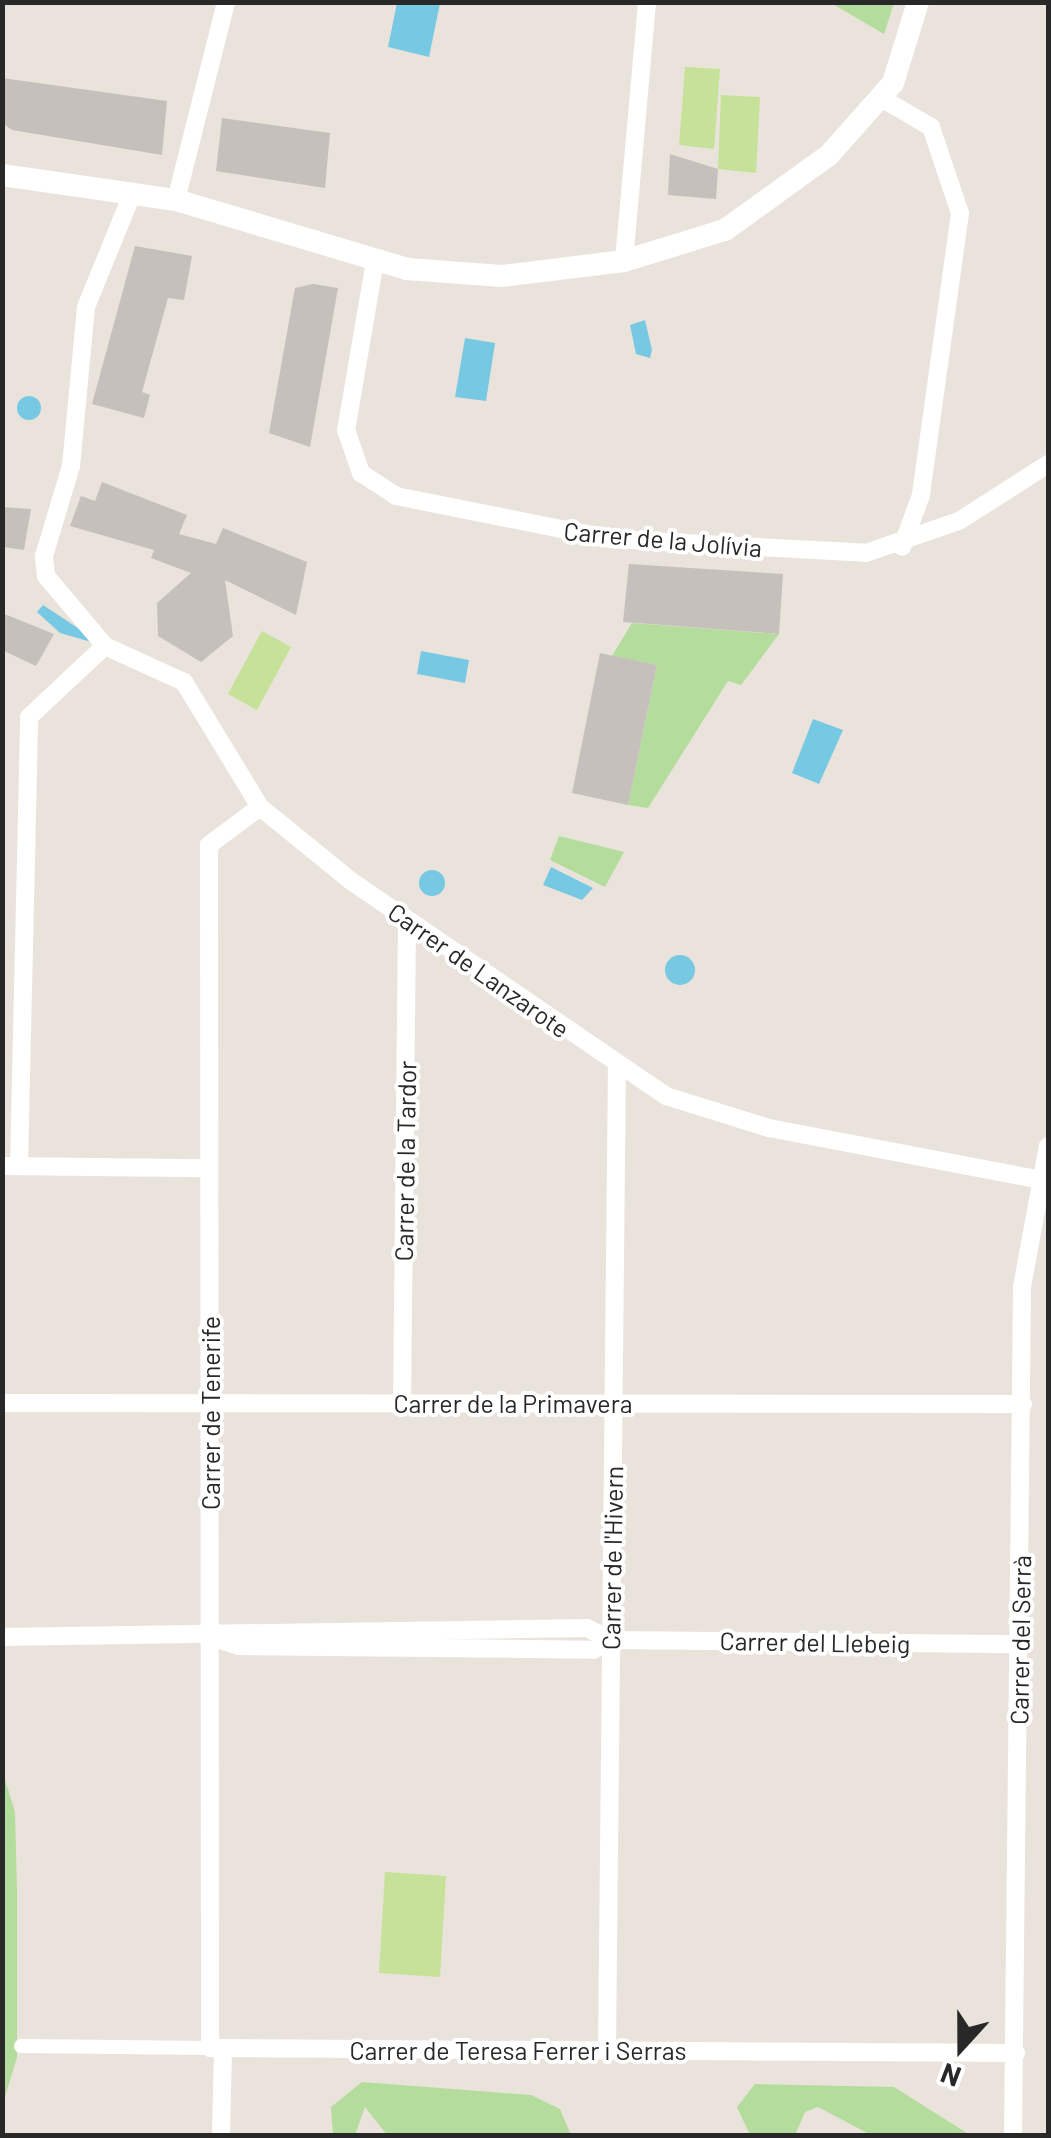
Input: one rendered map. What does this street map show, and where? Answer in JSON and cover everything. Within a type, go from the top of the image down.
[{"type":"street","points":[[176,200],[226,2]]},
{"type":"street","points":[[624,261],[647,2]]},
{"type":"street","points":[[2,174],[176,200],[375,262],[502,276],[624,261],[750,216],[882,99],[918,2]]},
{"type":"street","points":[[882,99],[932,127],[960,213],[920,496],[901,547]]},
{"type":"street","points":[[133,192],[86,307],[71,466],[44,556],[46,576],[105,646],[28,717],[11,1166],[207,1168]]},
{"type":"street","name":"Carrer de la Jolívia","points":[[375,262],[346,430],[354,461],[381,488],[611,539],[822,553],[901,547],[958,521],[1048,464]]},
{"type":"street","points":[[920,496],[934,518],[958,521]]},
{"type":"street","name":"Carrer de Lanzarote","points":[[105,646],[184,682],[260,807],[407,920],[617,1066],[696,1110],[1042,1180]]},
{"type":"street","name":"Carrer de Tenerife","points":[[221,2136],[208,1636],[209,845],[220,828],[260,807]]},
{"type":"street","name":"Carrer de la Tardor","points":[[402,1402],[407,920]]},
{"type":"street","name":"Carrer de l'Hivern","points":[[608,2050],[617,1066]]},
{"type":"street","name":"Carrer del Serrà","points":[[1013,2136],[1022,1287],[1048,1146]]},
{"type":"street","name":"Carrer de la Primavera","points":[[2,1403],[1023,1404]]},
{"type":"street","name":"Carrer del Llebeig","points":[[2,1637],[588,1628],[611,1640],[1019,1644]]},
{"type":"street","name":"Carrer de Teresa Ferrer i Serras","points":[[21,2046],[1016,2053]]},
{"type":"green space","points":[[831,3],[894,3],[884,34]]},
{"type":"green space","points":[[685,67],[720,69],[714,149],[679,145]]},
{"type":"green space","points":[[721,95],[760,97],[756,173],[718,169]]},
{"type":"green space","points":[[632,623],[779,634],[741,685],[728,681],[648,808],[628,805],[657,665],[612,656]]},
{"type":"green space","points":[[262,631],[291,647],[257,710],[228,694]]},
{"type":"green space","points":[[559,836],[624,852],[605,887],[550,860]]},
{"type":"green space","points":[[3,1773],[15,1812],[17,2057],[3,2104]]},
{"type":"green space","points":[[385,1872],[446,1876],[440,1977],[379,1973]]},
{"type":"green space","points":[[362,2082],[531,2095],[560,2109],[571,2135],[387,2135],[365,2107],[355,2135],[333,2135],[331,2107]]},
{"type":"green space","points":[[755,2084],[894,2087],[970,2135],[871,2135],[818,2107],[805,2112],[795,2135],[750,2135],[737,2107]]},
{"type":"water","points":[[397,3],[440,3],[429,57],[388,47]]},
{"type":"water","points":[[645,320],[652,350],[650,358],[636,354],[630,325]]},
{"type":"water","points":[[465,338],[495,343],[486,401],[455,397]]},
{"type":"water","points":[[29,396],[41,408],[29,420],[17,408]]},
{"type":"water","points":[[43,605],[105,646],[60,633],[37,612]]},
{"type":"water","points":[[421,651],[469,660],[465,683],[417,674]]},
{"type":"water","points":[[813,719],[843,730],[819,784],[792,773]]},
{"type":"water","points":[[551,867],[593,888],[582,900],[543,885]]},
{"type":"water","points":[[432,870],[441,874],[445,883],[441,892],[432,896],[423,892],[419,883],[423,874]]},
{"type":"water","points":[[680,955],[691,959],[695,970],[691,981],[680,985],[669,981],[665,970],[669,959]]},
{"type":"building","points":[[2,78],[167,101],[162,155],[12,130],[2,123]]},
{"type":"building","points":[[222,118],[330,133],[325,188],[216,171]]},
{"type":"building","points":[[670,154],[718,169],[716,199],[668,195]]},
{"type":"building","points":[[135,246],[192,256],[184,300],[168,298],[142,392],[150,395],[144,418],[92,404]]},
{"type":"building","points":[[313,284],[338,288],[310,447],[269,433],[295,288]]},
{"type":"building","points":[[102,482],[187,515],[179,534],[216,544],[223,528],[307,562],[296,615],[225,580],[233,636],[201,662],[158,636],[157,603],[191,573],[151,558],[154,550],[70,526],[81,496],[95,501]]},
{"type":"building","points":[[2,507],[31,509],[24,550],[3,547]]},
{"type":"building","points":[[629,564],[783,574],[779,634],[623,622]]},
{"type":"building","points":[[2,613],[54,634],[36,666],[2,650]]},
{"type":"building","points":[[600,653],[657,665],[628,805],[572,793]]}]
